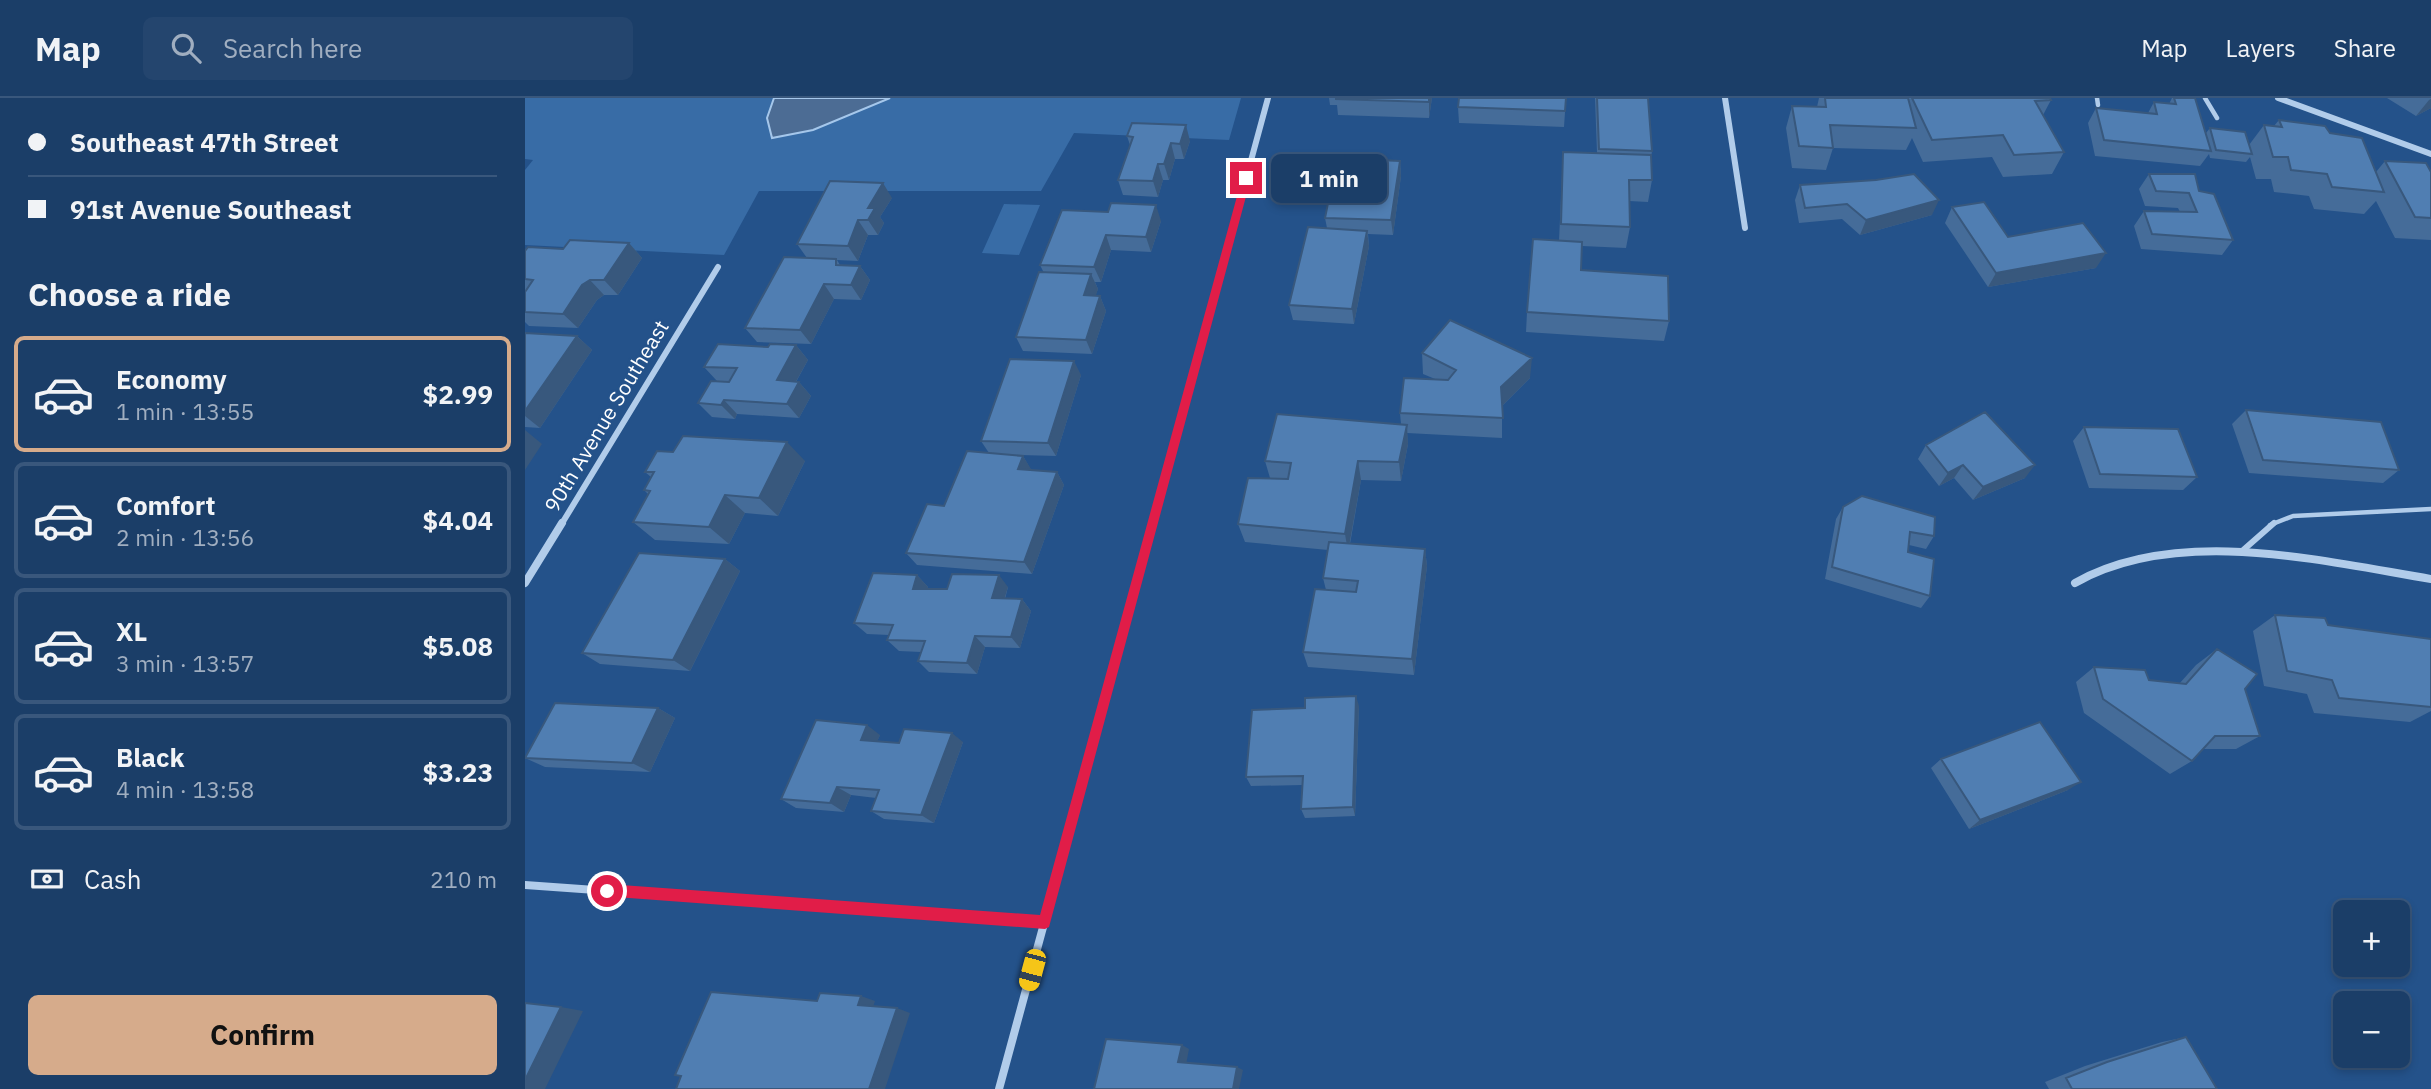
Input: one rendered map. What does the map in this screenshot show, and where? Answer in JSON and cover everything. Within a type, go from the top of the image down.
[{"type":"street","points":[[999,1089],[1268,98]]},
{"type":"street","points":[[1725,98],[1745,228]]},
{"type":"street","points":[[2278,98],[2431,154]]},
{"type":"street","name":"90th Avenue Southeast","points":[[525,583],[718,267]]},
{"type":"street","points":[[2075,583],[2106,566],[2148,558],[2218,552],[2322,562],[2431,579]]},
{"type":"street","points":[[525,885],[1045,922]]},
{"type":"lane","points":[[2097,98],[2098,105]]},
{"type":"lane","points":[[2205,98],[2217,118]]},
{"type":"lane","points":[[2239,555],[2269,525],[2293,516],[2431,509]]},
{"type":"shaded area","points":[[525,98],[774,98],[767,118],[813,130],[890,98],[1241,98],[1229,140],[1074,133],[1041,191],[759,191],[724,255],[525,245],[525,170],[533,160],[525,159]]},
{"type":"shaded area","points":[[774,98],[890,98],[813,130],[772,138],[767,118]]},
{"type":"shaded area","points":[[1004,204],[1040,205],[1019,255],[982,253]]},
{"type":"building","points":[[1429,98],[1429,102],[1336,99]]},
{"type":"building","points":[[1459,98],[1566,98],[1565,111],[1458,107]]},
{"type":"building","points":[[1597,98],[1648,98],[1652,151],[1599,149]]},
{"type":"building","points":[[1825,98],[1908,98],[1916,128],[1830,125],[1833,148],[1799,146],[1792,106],[1826,107]]},
{"type":"building","points":[[1912,98],[2050,98],[2051,100],[2035,101],[2064,152],[2014,155],[2003,135],[1932,140]]},
{"type":"building","points":[[2174,98],[2195,98],[2211,151],[2104,140],[2096,108],[2157,114],[2154,102],[2176,104]]},
{"type":"building","points":[[2279,120],[2325,126],[2330,133],[2362,138],[2384,192],[2332,187],[2327,174],[2291,170],[2288,157],[2273,157],[2264,125],[2282,127]]},
{"type":"building","points":[[1132,123],[1186,125],[1180,144],[1171,143],[1164,164],[1158,164],[1153,181],[1118,180],[1133,137],[1127,136]]},
{"type":"building","points":[[2210,128],[2245,132],[2252,154],[2216,150]]},
{"type":"building","points":[[1563,152],[1651,155],[1652,180],[1629,180],[1630,227],[1561,224]]},
{"type":"building","points":[[1337,158],[1400,161],[1391,220],[1325,218]]},
{"type":"building","points":[[2385,161],[2426,163],[2431,172],[2431,218],[2415,217]]},
{"type":"building","points":[[1914,174],[1939,200],[1866,220],[1847,204],[1805,208],[1800,185],[1876,180]]},
{"type":"building","points":[[2149,174],[2195,174],[2199,191],[2214,194],[2233,240],[2152,234],[2144,211],[2197,212],[2189,193],[2156,191]]},
{"type":"building","points":[[830,181],[883,183],[868,208],[875,208],[868,220],[858,220],[848,246],[797,244]]},
{"type":"building","points":[[1984,202],[2008,237],[2083,223],[2106,253],[1996,273],[1952,207]]},
{"type":"building","points":[[1111,203],[1156,205],[1146,237],[1106,235],[1094,267],[1040,265],[1062,210],[1108,212]]},
{"type":"building","points":[[1308,227],[1367,231],[1352,309],[1289,305]]},
{"type":"building","points":[[1533,239],[1582,242],[1581,270],[1668,276],[1669,321],[1527,312]]},
{"type":"building","points":[[570,240],[629,243],[604,280],[590,280],[582,285],[563,314],[525,312],[525,292],[533,280],[525,279],[525,251],[528,247],[563,249]]},
{"type":"building","points":[[784,257],[836,259],[836,265],[860,266],[851,285],[824,284],[800,330],[745,328]]},
{"type":"building","points":[[1039,272],[1091,274],[1084,295],[1100,296],[1086,340],[1016,337]]},
{"type":"building","points":[[1450,320],[1532,358],[1501,387],[1503,418],[1400,413],[1404,378],[1448,380],[1456,370],[1422,353]]},
{"type":"building","points":[[525,333],[577,336],[525,411]]},
{"type":"building","points":[[718,344],[768,347],[770,344],[796,345],[777,380],[799,382],[787,404],[724,400],[721,405],[698,403],[711,381],[729,382],[737,368],[704,367]]},
{"type":"building","points":[[1010,359],[1074,361],[1048,443],[981,441]]},
{"type":"building","points":[[2246,410],[2381,422],[2399,470],[2263,460]]},
{"type":"building","points":[[1985,412],[2035,465],[1983,487],[1963,465],[1948,473],[1926,445]]},
{"type":"building","points":[[1277,414],[1407,425],[1399,462],[1358,461],[1345,534],[1238,524],[1248,478],[1288,479],[1291,463],[1265,461]]},
{"type":"building","points":[[2084,427],[2178,429],[2197,477],[2100,474]]},
{"type":"building","points":[[683,436],[787,442],[759,498],[725,495],[709,527],[633,522],[650,491],[644,490],[654,472],[645,472],[657,451],[673,452]]},
{"type":"building","points":[[967,451],[1023,456],[1018,469],[1057,472],[1024,562],[906,553],[927,504],[944,506]]},
{"type":"building","points":[[1862,496],[1935,517],[1934,536],[1910,532],[1908,552],[1934,559],[1930,596],[1832,567],[1843,507]]},
{"type":"building","points":[[1329,542],[1425,549],[1412,659],[1303,652],[1315,589],[1356,592],[1358,581],[1323,578]]},
{"type":"building","points":[[639,553],[725,559],[673,660],[582,653]]},
{"type":"building","points":[[873,573],[917,575],[913,589],[947,589],[952,574],[999,575],[992,598],[1022,599],[1011,637],[975,636],[967,663],[918,661],[925,641],[887,640],[893,625],[854,623]]},
{"type":"building","points":[[2275,615],[2325,618],[2328,625],[2431,639],[2431,707],[2339,698],[2332,680],[2287,671]]},
{"type":"building","points":[[2217,649],[2257,674],[2245,689],[2260,736],[2215,736],[2192,761],[2103,699],[2094,667],[2145,670],[2149,680],[2186,684]]},
{"type":"building","points":[[1356,696],[1353,807],[1301,809],[1303,776],[1246,777],[1252,710],[1305,708],[1305,698]]},
{"type":"building","points":[[555,703],[658,708],[632,763],[525,758]]},
{"type":"building","points":[[816,720],[867,725],[861,740],[899,743],[904,729],[952,733],[921,815],[871,811],[879,790],[837,787],[830,803],[781,799]]},
{"type":"building","points":[[2040,722],[2081,782],[1980,820],[1941,759]]},
{"type":"building","points":[[711,992],[817,1001],[820,993],[861,996],[858,1005],[897,1008],[869,1089],[676,1089],[681,1076],[675,1075]]},
{"type":"building","points":[[525,1003],[561,1007],[525,1080]]},
{"type":"building","points":[[2186,1037],[2217,1089],[2072,1089],[2066,1078],[2107,1062]]},
{"type":"building","points":[[1106,1039],[1182,1045],[1178,1062],[1237,1067],[1233,1089],[1094,1089]]},
{"type":"route","points":[[607,891],[1045,922],[1246,178]]}]
